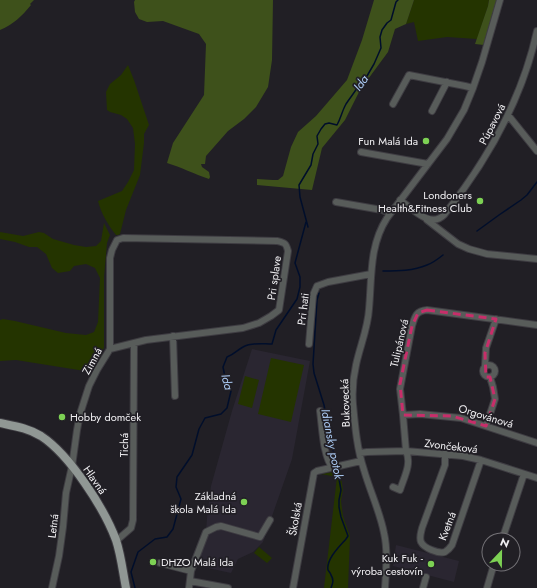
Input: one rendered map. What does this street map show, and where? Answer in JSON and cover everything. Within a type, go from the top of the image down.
[{"type":"main road","name":"Hlavná","points":[[0,423],[30,431],[41,437],[59,452],[72,466],[107,519],[116,541],[126,588]]},
{"type":"street","name":"Bukovecká","points":[[385,588],[386,544],[381,521],[361,461],[353,404],[353,379],[367,323],[370,302],[372,258],[380,229],[400,200],[447,139],[464,110],[473,88],[500,0]]},
{"type":"street","name":"Púpavová","points":[[426,219],[436,220],[444,215],[478,169],[493,144],[508,115],[520,86],[536,42],[537,31]]},
{"type":"street","points":[[394,104],[409,75],[473,88]]},
{"type":"street","points":[[432,111],[447,82]]},
{"type":"street","points":[[508,115],[537,151]]},
{"type":"street","points":[[360,152],[428,164]]},
{"type":"street","points":[[400,200],[460,245],[474,251],[487,254],[537,259]]},
{"type":"street","points":[[336,202],[382,210],[389,215]]},
{"type":"street","name":"Pri splave","points":[[110,349],[146,340],[244,328],[259,323],[279,310],[288,251],[283,242],[277,241],[124,238],[117,240]]},
{"type":"street","name":"Zimná","points":[[72,466],[77,430],[83,404],[97,370],[110,349],[110,258],[117,240]]},
{"type":"street","name":"Pri hati","points":[[309,344],[313,295],[317,286],[328,282],[371,274]]},
{"type":"street","name":"Tulipánová","points":[[406,451],[400,384],[412,326],[418,313],[427,310],[537,325]]},
{"type":"street","points":[[495,373],[486,376],[483,373],[483,368],[485,366],[486,348],[496,319]]},
{"type":"street","points":[[174,336],[175,396]]},
{"type":"street","name":"Tichá","points":[[116,541],[130,528],[134,520],[134,343]]},
{"type":"street","points":[[485,366],[492,365],[495,368],[493,387],[495,399],[486,426]]},
{"type":"street","points":[[495,373],[498,380]]},
{"type":"street","points":[[320,411],[327,458],[333,468]]},
{"type":"street","name":"Orgovánová","points":[[403,415],[420,414],[452,416],[537,443]]},
{"type":"street","points":[[393,488],[400,490],[409,462],[409,457],[406,451]]},
{"type":"street","name":"Zvončeková","points":[[360,453],[406,451],[463,456],[481,460],[537,478]]},
{"type":"street","name":"Kvetná","points":[[445,454],[445,464],[422,528],[420,538],[424,546],[439,552],[446,551],[452,544],[481,460]]},
{"type":"street","name":"Školská","points":[[293,588],[316,471],[361,461]]},
{"type":"street","name":"Letná","points":[[52,588],[59,556],[66,493],[72,466]]},
{"type":"street","points":[[505,532],[524,474]]},
{"type":"street","points":[[189,588],[192,571],[206,532],[216,526],[221,526],[260,537],[270,520]]},
{"type":"street","points":[[160,563],[192,571]]},
{"type":"street","points":[[487,588],[492,572]]},
{"type":"street","points":[[423,588],[426,577]]},
{"type":"street","points":[[190,581],[228,588]]},
{"type":"highlighted area","points":[[427,310],[496,319],[485,353],[486,377],[490,377],[495,399],[486,426],[452,416],[403,415],[400,384],[412,326],[418,313]]},
{"type":"shaded area","points":[[252,349],[310,361],[292,459],[263,542],[253,552],[238,559],[231,573],[194,565],[206,532],[211,486],[232,411]]},
{"type":"shaded area","points":[[396,545],[459,561],[454,582],[393,566]]},
{"type":"green space","points":[[0,0],[34,0],[17,20],[0,30]]},
{"type":"green space","points":[[135,0],[273,0],[272,60],[268,87],[256,107],[244,119],[228,131],[206,156],[205,164],[201,164],[202,167],[209,172],[209,179],[167,163],[173,143],[204,95],[206,44],[199,34],[163,21],[147,22],[139,19],[135,12]]},
{"type":"green space","points":[[374,0],[414,0],[406,24],[395,29],[388,52],[360,90],[345,120],[322,148],[312,190],[257,185],[257,179],[278,180],[283,176],[291,147],[298,132],[316,116],[347,80],[362,40]]},
{"type":"green space","points":[[414,0],[489,0],[477,39],[447,37],[418,41],[414,22],[406,24]]},
{"type":"green space","points":[[489,0],[497,0],[484,45],[475,44],[488,6]]},
{"type":"green space","points":[[128,65],[149,125],[144,134],[140,175],[126,210],[120,234],[116,235],[105,219],[98,201],[122,191],[134,170],[135,144],[133,128],[127,119],[107,110],[106,92],[110,84],[121,75]]},
{"type":"green space","points":[[104,223],[110,235],[107,243],[104,277],[104,347],[101,356],[91,372],[16,360],[0,361],[0,320],[3,319],[66,333],[86,335],[94,332],[98,322],[100,278],[95,268],[86,264],[74,266],[70,271],[58,273],[52,268],[46,254],[37,247],[29,247],[0,239],[0,232],[23,236],[39,232],[44,233],[53,239],[86,247],[96,246],[101,241]]},
{"type":"green space","points":[[271,358],[304,365],[291,422],[258,414]]},
{"type":"green space","points":[[245,376],[259,380],[252,408],[238,404]]},
{"type":"green space","points":[[340,471],[343,490],[341,501],[343,516],[350,536],[348,588],[324,588],[337,477],[321,474]]},
{"type":"green space","points":[[259,547],[272,558],[267,563],[254,553]]},
{"type":"waterway","name":"Ida","points":[[308,227],[300,197],[299,185],[311,165],[313,154],[318,144],[317,136],[325,124],[329,123],[337,125],[346,104],[361,80],[367,76],[381,48],[380,37],[382,30],[391,20],[396,2],[398,0]]},
{"type":"waterway","name":"Idiansky potok","points":[[477,231],[521,200],[537,182]]},
{"type":"waterway","name":"Ida","points":[[135,588],[131,572],[138,552],[155,539],[167,537],[173,529],[181,499],[176,487],[177,477],[192,455],[199,429],[205,418],[221,414],[227,408],[231,391],[225,377],[223,367],[227,357],[246,345],[272,344],[276,330],[297,299],[300,287],[300,277],[295,263],[306,222]]},
{"type":"waterway","name":"Idiansky potok","points":[[383,271],[411,270],[431,263],[443,255]]},
{"type":"waterway","name":"Idiansky potok","points":[[319,293],[317,300],[313,364],[314,373],[324,405],[336,464]]},
{"type":"waterway","name":"Idiansky potok","points":[[331,588],[333,580],[328,570],[329,562],[331,557],[348,536],[339,507],[341,490],[337,468]]},
{"type":"place","name":"Fun Malá Ida","points":[[426,141]]},
{"type":"place","name":"Londoners Health&Fitness Club","points":[[480,201]]},
{"type":"place","name":"Hobby domček","points":[[62,417]]},
{"type":"place","name":"Základná škola Malá Ida","points":[[244,502]]},
{"type":"place","name":"DHZO Malá Ida","points":[[153,562]]},
{"type":"place","name":"Kuk Fuk - výroba cestovín","points":[[431,564]]}]
